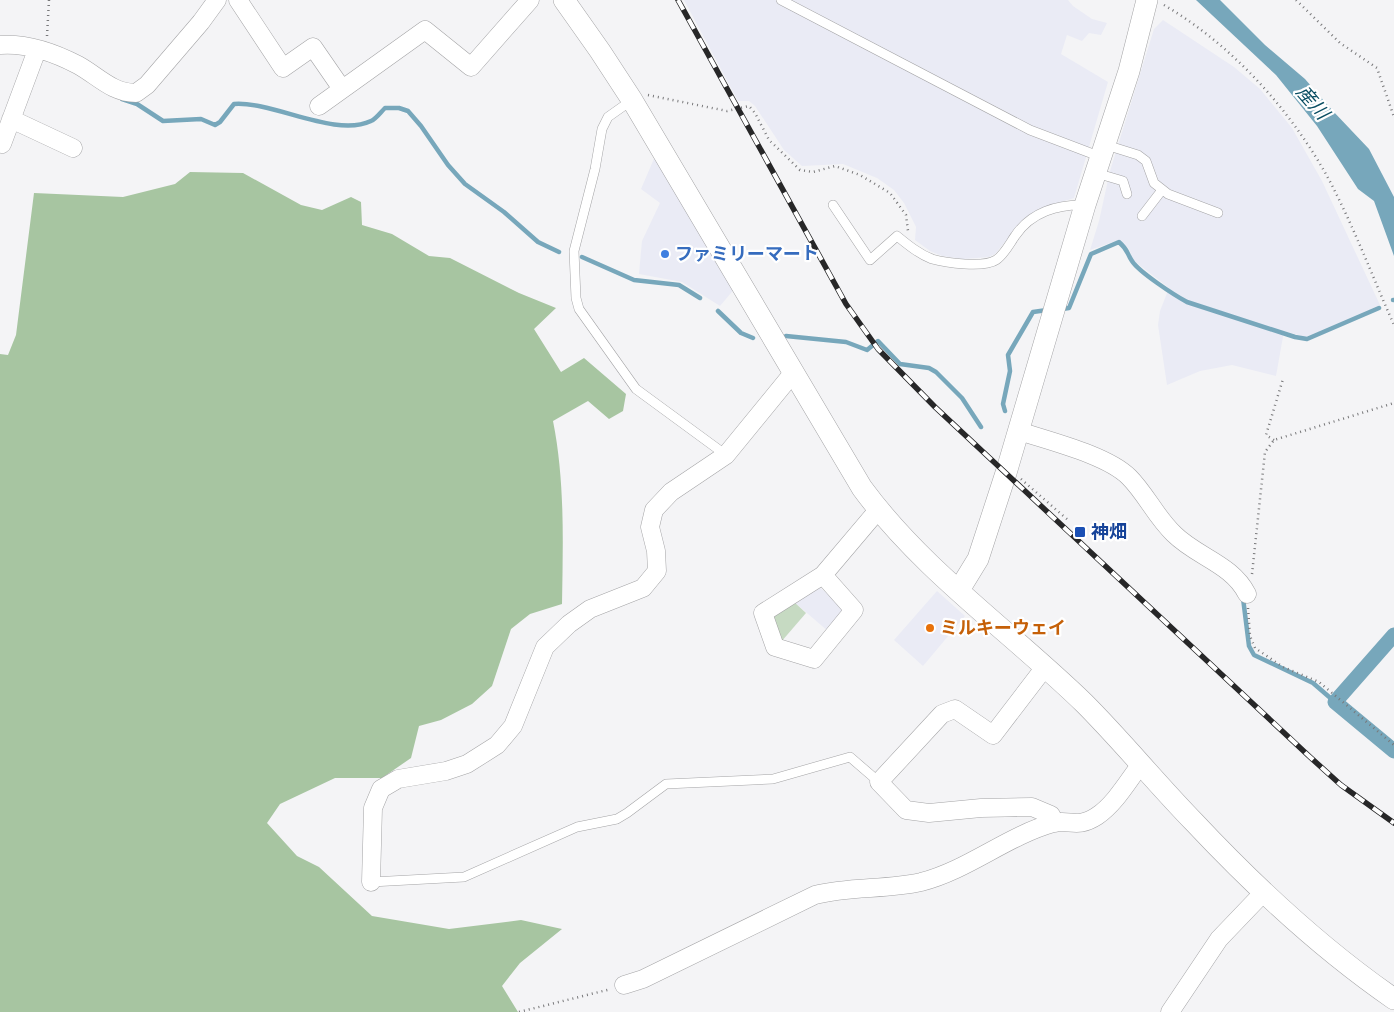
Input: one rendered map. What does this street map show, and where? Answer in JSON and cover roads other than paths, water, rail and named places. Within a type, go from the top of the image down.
[{"type":"street","points":[[0,45],[41,50],[79,66],[116,90],[136,93],[147,85],[201,22],[217,0]]},
{"type":"street","points":[[238,0],[283,68],[313,47],[342,89]]},
{"type":"street","points":[[319,106],[425,30],[471,67],[530,0]]},
{"type":"street","points":[[564,0],[600,50],[632,100],[793,373],[858,481],[878,510],[907,543],[1045,667],[1109,728],[1194,822],[1263,893],[1311,935],[1394,999]]},
{"type":"street","points":[[959,590],[981,552],[1020,431],[1084,206],[1153,1]]},
{"type":"street","points":[[2,144],[41,50]]},
{"type":"street","points":[[11,119],[73,148]]},
{"type":"street","points":[[371,882],[372,808],[380,790],[398,780],[446,772],[467,764],[497,745],[513,726],[545,648],[569,624],[590,609],[643,588],[657,571],[656,550],[650,527],[654,510],[671,492],[726,456],[793,373]]},
{"type":"street","points":[[1020,431],[1072,449],[1118,468],[1140,489],[1173,534],[1234,575],[1247,594]]},
{"type":"street","points":[[823,575],[854,610],[814,660],[775,647],[763,613],[823,575],[878,510]]},
{"type":"street","points":[[1045,667],[993,735],[955,709],[942,714],[879,782],[906,810],[929,813],[981,808],[1032,807],[1051,815],[1055,823]]},
{"type":"street","points":[[624,985],[644,979],[815,895],[835,890],[898,886],[922,882],[1055,823],[1080,824],[1098,815],[1141,764]]},
{"type":"street","points":[[1170,1012],[1219,938],[1263,893]]},
{"type":"lane","points":[[781,0],[1030,130],[1101,158],[1122,181],[1127,194]]},
{"type":"lane","points":[[632,100],[608,117],[602,129],[595,169],[574,251],[576,298],[579,309],[636,389],[726,456]]},
{"type":"lane","points":[[1101,158],[1138,155],[1146,161],[1154,183],[1162,190],[1218,213]]},
{"type":"lane","points":[[1142,216],[1162,190]]},
{"type":"lane","points":[[833,205],[870,260],[897,236],[933,259],[984,265],[998,259],[1022,225],[1043,212],[1064,205],[1084,206]]},
{"type":"lane","points":[[371,882],[464,877],[577,827],[617,819],[666,784],[772,779],[850,757],[879,782]]},
{"type":"water","name":"産川","points":[[1196,0],[1220,0],[1265,45],[1305,79],[1369,149],[1394,197],[1394,256],[1374,201],[1358,189],[1317,126],[1276,75]]},
{"type":"waterway","points":[[122,99],[137,104],[163,121],[201,119],[215,125],[220,122],[234,104],[267,108],[340,125],[356,125],[371,121],[385,108],[399,108],[408,111],[421,126],[448,165],[465,184],[504,212],[538,242],[559,252]]},
{"type":"waterway","points":[[1062,309],[1069,308],[1091,254],[1119,242],[1136,266],[1187,302],[1295,337],[1307,339],[1379,308]]},
{"type":"waterway","points":[[582,257],[634,280],[679,285],[700,298]]},
{"type":"waterway","points":[[1005,411],[1003,404],[1010,371],[1008,355],[1033,312],[1047,310]]},
{"type":"waterway","points":[[718,311],[741,333],[753,338]]},
{"type":"waterway","points":[[786,336],[846,342],[867,350],[878,341],[900,364],[929,368],[936,372],[962,398],[981,427]]},
{"type":"waterway","points":[[1243,598],[1249,646],[1254,655],[1313,683],[1335,702]]},
{"type":"waterway","points":[[1394,635],[1335,702],[1394,751]]},
{"type":"railway","points":[[678,0],[846,304],[878,349],[935,407],[1310,757],[1341,785],[1394,823]]},
{"type":"place","name":"ファミリーマート","points":[[665,254]]},
{"type":"place","name":"神畑","points":[[1080,532]]},
{"type":"place","name":"ミルキーウェイ","points":[[930,628]]}]
